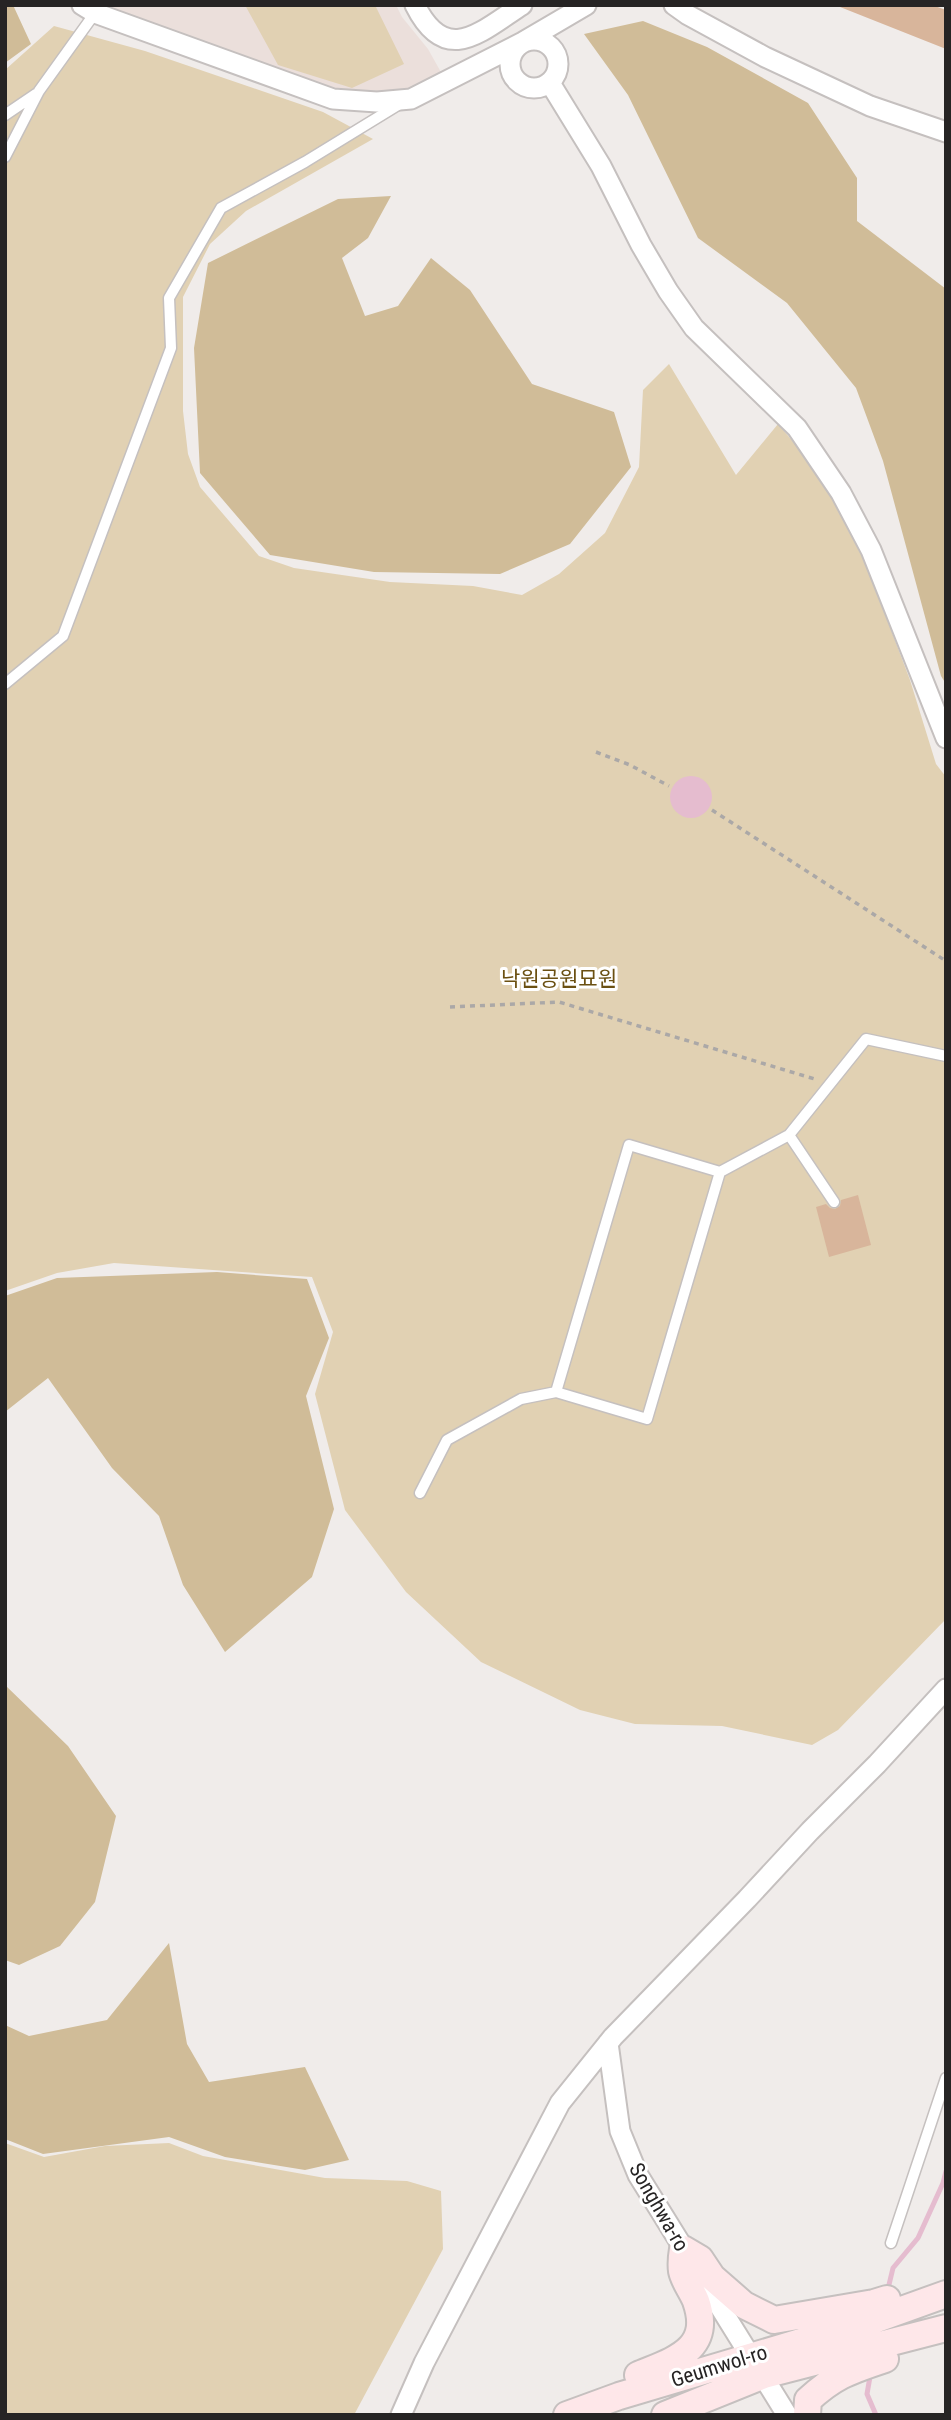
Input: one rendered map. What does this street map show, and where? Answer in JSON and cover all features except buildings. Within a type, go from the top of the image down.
[{"type":"main road","points":[[682,2249],[699,2259],[712,2277],[744,2305],[774,2320],[872,2312],[937,2297]]},
{"type":"main road","points":[[619,2396],[636,2376],[689,2351],[696,2341],[700,2329],[697,2303],[682,2270],[682,2249]]},
{"type":"main road","name":"Geumwol-ro","points":[[666,2415],[757,2365],[872,2312]]},
{"type":"main road","points":[[807,2415],[807,2400],[862,2358],[913,2335],[946,2328]]},
{"type":"main road","name":"Geumwol-ro","points":[[567,2415],[619,2396],[757,2365],[862,2358]]},
{"type":"street","points":[[415,5],[428,28],[437,36],[450,40],[464,39],[479,33],[522,5]]},
{"type":"street","points":[[88,9],[333,99],[377,102],[411,99],[523,42],[586,5]]},
{"type":"street","points":[[674,5],[765,57],[859,101],[946,132]]},
{"type":"street","points":[[540,40],[555,50],[558,68],[550,83],[535,88],[527,87],[514,77],[510,62],[517,47],[523,42],[540,40]]},
{"type":"street","points":[[550,83],[601,166],[668,291],[694,328],[797,428],[846,501],[871,551],[946,738]]},
{"type":"street","points":[[401,2415],[429,2352],[560,2103],[608,2043],[946,1689]]},
{"type":"street","name":"Songhwa-ro","points":[[608,2043],[620,2131],[638,2175],[787,2415]]},
{"type":"lane","points":[[5,158],[39,91],[88,9]]},
{"type":"lane","points":[[5,115],[39,91]]},
{"type":"lane","points":[[5,684],[63,636],[172,348],[169,298],[221,208],[411,99]]},
{"type":"lane","points":[[556,1392],[629,1145],[720,1172],[789,1135],[866,1039],[946,1056]]},
{"type":"lane","points":[[789,1135],[834,1202]]},
{"type":"lane","points":[[420,1493],[447,1440],[521,1399],[556,1392],[647,1419],[720,1172]]},
{"type":"lane","points":[[891,2242],[946,2078]]},
{"type":"path","points":[[596,752],[630,765],[669,786]]},
{"type":"path","points":[[712,810],[946,961]]},
{"type":"path","points":[[450,1007],[559,1002],[830,1083]]},
{"type":"shaded area","points":[[5,5],[13,5],[31,44],[5,63]]},
{"type":"shaded area","points":[[98,5],[396,5],[402,17],[428,49],[442,74],[410,92],[342,94]]},
{"type":"shaded area","points":[[643,21],[707,47],[808,103],[857,178],[857,221],[946,289],[946,684],[941,676],[883,461],[856,388],[787,303],[698,238],[628,95],[584,34]]},
{"type":"shaded area","points":[[391,196],[368,238],[342,258],[365,316],[398,306],[431,258],[470,290],[532,384],[614,412],[631,467],[570,544],[500,574],[374,572],[270,555],[200,473],[194,348],[208,263],[338,199]]},
{"type":"shaded area","points":[[691,776],[706,782],[712,797],[706,812],[691,818],[676,812],[670,797],[676,782]]},
{"type":"shaded area","points":[[217,1272],[307,1279],[329,1338],[306,1396],[334,1509],[312,1577],[225,1652],[183,1585],[159,1516],[112,1468],[48,1378],[5,1412],[5,1296],[57,1278]]},
{"type":"shaded area","points":[[5,1685],[68,1746],[116,1816],[95,1902],[60,1946],[19,1965],[5,1960]]},
{"type":"shaded area","points":[[169,1943],[187,2044],[209,2082],[305,2067],[349,2160],[305,2170],[225,2157],[169,2137],[43,2154],[5,2139],[5,2025],[29,2036],[107,2020]]},
{"type":"green space","points":[[245,5],[375,5],[404,64],[352,88],[278,65]]},
{"type":"green space","name":"낙원공원묘원","points":[[54,26],[145,51],[323,112],[373,139],[246,211],[210,244],[183,297],[183,411],[188,454],[200,487],[259,556],[294,568],[390,582],[473,586],[522,595],[559,574],[605,533],[639,467],[643,390],[669,364],[736,475],[778,424],[807,458],[845,516],[910,680],[936,764],[946,777],[946,1619],[838,1730],[812,1745],[722,1726],[635,1724],[580,1710],[481,1662],[406,1592],[345,1510],[315,1394],[333,1332],[312,1277],[114,1263],[57,1273],[5,1291],[5,70]]},
{"type":"green space","points":[[5,2143],[44,2157],[105,2146],[169,2143],[203,2156],[325,2178],[407,2181],[441,2191],[443,2249],[354,2415],[5,2415]]},
{"type":"waterway","points":[[887,2293],[893,2268],[918,2238],[946,2171]]},
{"type":"waterway","points":[[871,2371],[867,2394],[876,2415]]}]
